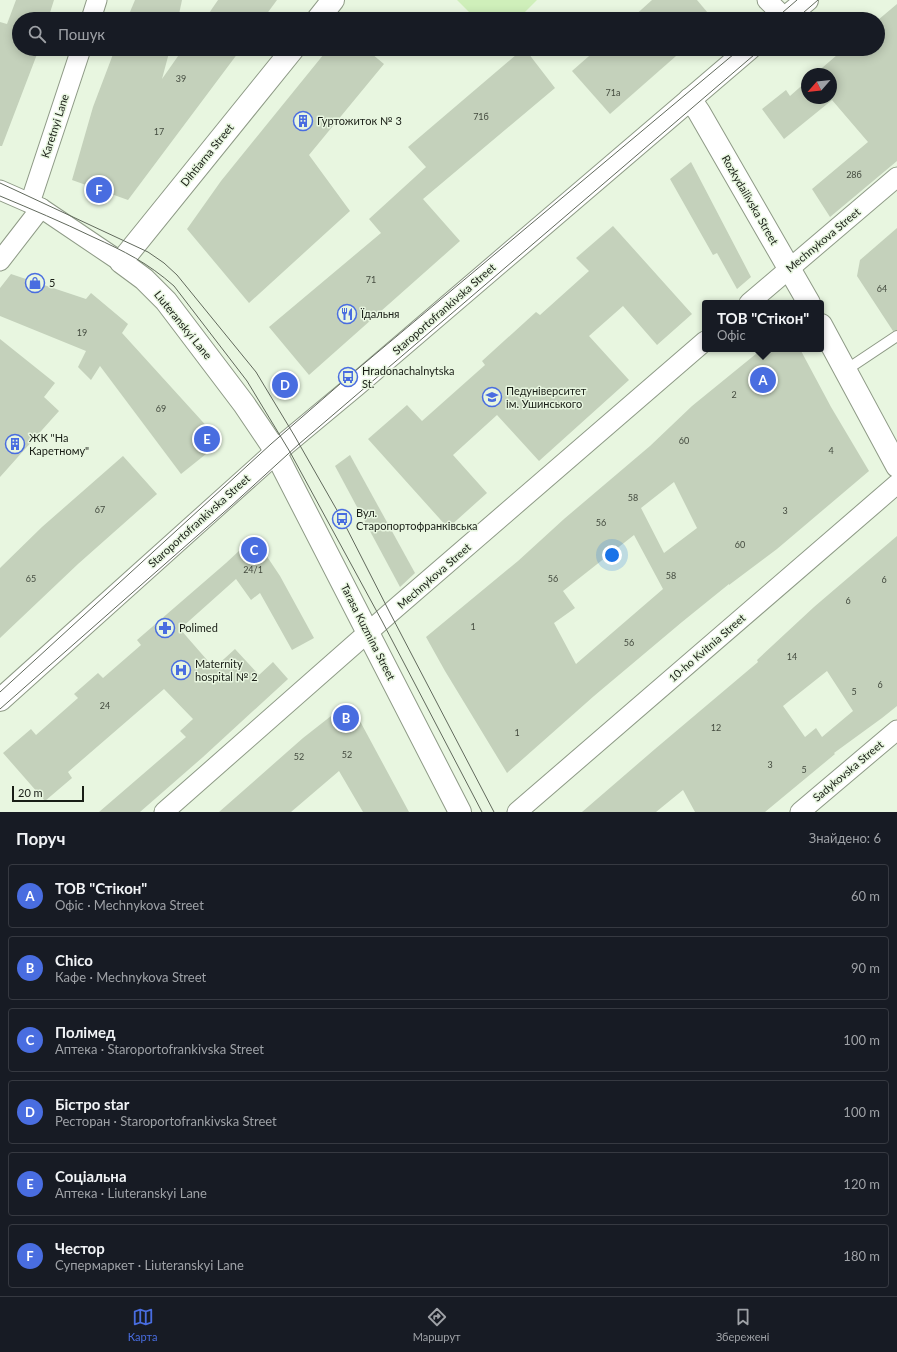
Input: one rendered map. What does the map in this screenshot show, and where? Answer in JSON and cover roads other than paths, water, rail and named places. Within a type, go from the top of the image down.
[{"type":"street","points":[[93,12],[97,0]]},
{"type":"street","points":[[324,12],[333,0]]},
{"type":"street","points":[[767,0],[778,12]]},
{"type":"street","points":[[793,12],[807,0]]},
{"type":"street","name":"Karetnyi Lane","points":[[0,260],[36,205],[79,56]]},
{"type":"street","name":"Dihtiarna Street","points":[[121,262],[288,56]]},
{"type":"street","name":"Staroportofrankivska Street","points":[[0,700],[275,452],[356,385],[741,56]]},
{"type":"street","name":"Rozkydailivska Street","points":[[690,99],[699,112],[806,300]]},
{"type":"street","name":"Mechnykova Street","points":[[752,300],[897,177]]},
{"type":"street","name":"Liuteranskyi Lane","points":[[0,190],[36,205],[144,279],[166,301],[244,404],[275,452]]},
{"type":"street","points":[[824,331],[897,466]]},
{"type":"street","name":"Mechnykova Street","points":[[164,812],[702,344]]},
{"type":"street","name":"Tarasa Kuzmina Street","points":[[275,452],[460,812]]},
{"type":"street","name":"10-ho Kvitnia Street","points":[[517,812],[897,484]]},
{"type":"street","name":"Sadykovska Street","points":[[800,812],[897,730]]},
{"type":"lane","points":[[846,370],[897,336]]},
{"type":"tram line","points":[[783,12],[797,0]]},
{"type":"tram line","points":[[804,12],[818,0]]},
{"type":"tram line","points":[[0,692],[271,444],[348,377],[732,56]]},
{"type":"tram line","points":[[0,709],[231,506],[299,444],[753,56]]},
{"type":"tram line","points":[[0,183],[148,252],[164,263],[177,275],[256,372],[342,519],[494,812]]},
{"type":"tram line","points":[[0,196],[104,242],[145,264],[174,286],[247,381],[290,452],[382,621],[482,812]]},
{"type":"place","name":"Гуртожиток № 3","points":[[303,121]]},
{"type":"place","name":"Честор","points":[[99,190]]},
{"type":"place","name":"5","points":[[35,283]]},
{"type":"place","name":"Їдальня","points":[[347,314]]},
{"type":"place","name":"Hradonachalnytska St.","points":[[348,377]]},
{"type":"place","name":"ТОВ \"Стікон\"","points":[[763,380]]},
{"type":"place","name":"Бістро star","points":[[285,385]]},
{"type":"place","name":"Педуніверситет ім. Ушинського","points":[[492,397]]},
{"type":"place","name":"Соціальна","points":[[207,439]]},
{"type":"place","name":"ЖК \"На Каретному\"","points":[[15,444]]},
{"type":"place","name":"Вул. Старопортофранківська","points":[[342,519]]},
{"type":"place","name":"Полімед","points":[[254,550]]},
{"type":"place","name":"Polimed","points":[[165,628]]},
{"type":"place","name":"Maternity hospital № 2","points":[[181,670]]},
{"type":"place","name":"Chico","points":[[346,718]]}]
